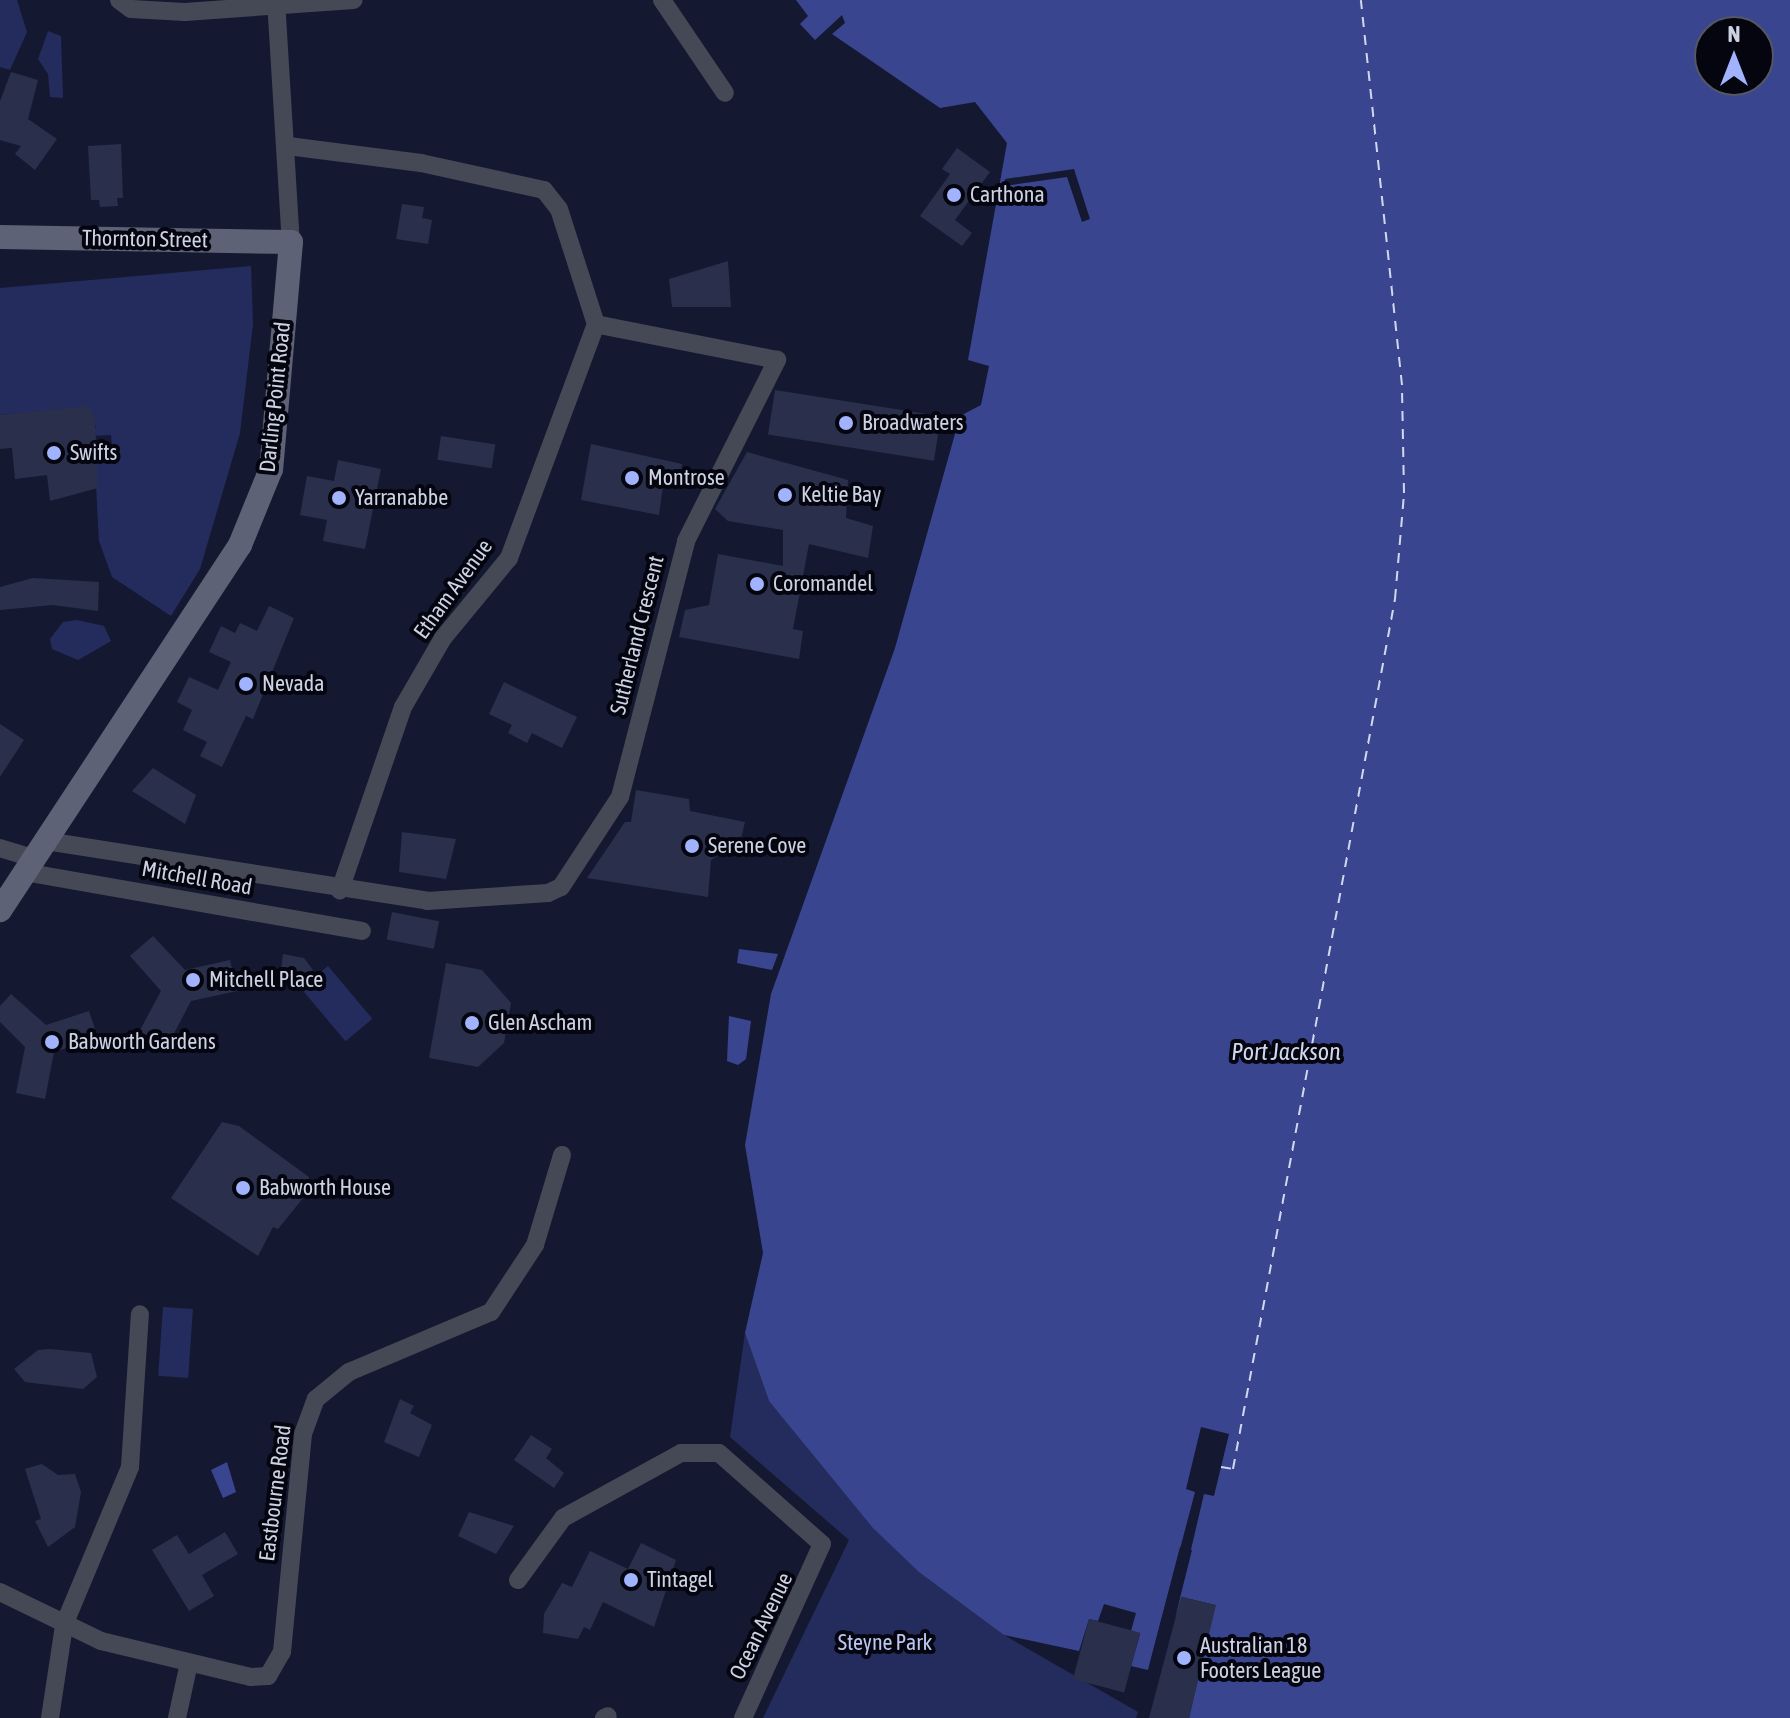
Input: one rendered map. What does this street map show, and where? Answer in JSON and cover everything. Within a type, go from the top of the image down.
[{"type":"street","points":[[127,3],[276,4],[354,0]]},
{"type":"street","points":[[662,0],[725,93]]},
{"type":"street","name":"Darling Point Road","points":[[0,910],[191,623],[250,520],[271,469],[291,242],[288,146],[276,4]]},
{"type":"street","points":[[288,146],[421,163],[544,190],[559,209],[596,324]]},
{"type":"street","name":"Thornton Street","points":[[0,237],[291,242]]},
{"type":"street","name":"Sutherland Crescent","points":[[340,890],[435,901],[548,893],[561,887],[620,797],[686,541],[777,360],[596,324]]},
{"type":"street","name":"Etham Avenue","points":[[340,890],[403,707],[443,638],[509,558],[596,324]]},
{"type":"street","points":[[0,848],[34,857],[340,890]]},
{"type":"street","name":"Mitchell Road","points":[[34,857],[362,931]]},
{"type":"street","name":"Eastbourne Road","points":[[0,1592],[64,1625],[189,1663],[251,1677],[275,1670],[282,1652],[303,1434],[316,1399],[349,1372],[491,1312],[535,1245],[562,1155]]},
{"type":"street","points":[[50,1718],[64,1625],[130,1467],[140,1314]]},
{"type":"street","name":"Ocean Avenue","points":[[518,1580],[563,1518],[681,1453],[712,1450],[726,1458],[816,1534],[820,1554],[743,1718]]},
{"type":"street","points":[[177,1718],[189,1663]]},
{"type":"green space","points":[[0,0],[17,0],[27,32],[10,70],[0,67]]},
{"type":"green space","points":[[48,31],[61,36],[63,98],[50,97],[48,74],[38,59]]},
{"type":"green space","points":[[251,266],[253,324],[240,433],[200,569],[171,616],[112,577],[99,541],[94,448],[112,446],[111,435],[91,436],[96,427],[88,407],[0,415],[0,288]]},
{"type":"green space","points":[[77,620],[104,626],[111,641],[78,660],[52,649],[50,639],[63,622]]},
{"type":"green space","points":[[328,966],[372,1019],[346,1041],[301,988]]},
{"type":"green space","points":[[163,1307],[193,1309],[188,1378],[158,1376]]},
{"type":"green space","name":"Steyne Park","points":[[745,1333],[769,1401],[1004,1635],[1138,1712],[1136,1718],[763,1718],[849,1540],[730,1437]]},
{"type":"water","name":"Port Jackson","points":[[796,0],[1790,0],[1790,1718],[1189,1718],[1215,1605],[1182,1597],[1175,1618],[1192,1550],[1180,1547],[1148,1670],[1131,1666],[1140,1634],[1131,1631],[1136,1613],[1104,1604],[1098,1621],[1089,1619],[1079,1651],[1004,1635],[919,1572],[873,1528],[769,1401],[745,1333],[763,1253],[745,1145],[771,994],[895,648],[960,416],[981,405],[989,366],[968,360],[1007,143],[975,102],[940,108],[832,34],[845,23],[842,15],[815,40],[800,24],[808,16]]},
{"type":"water","points":[[739,949],[778,954],[772,970],[737,963]]},
{"type":"water","points":[[729,1016],[751,1021],[746,1059],[738,1065],[727,1061]]},
{"type":"water","points":[[227,1462],[236,1492],[223,1498],[211,1470]]},
{"type":"pier","points":[[1074,169],[1090,219],[1082,222],[1067,177],[1004,186],[1005,179]]},
{"type":"pier","points":[[1201,1427],[1229,1434],[1214,1496],[1204,1494],[1174,1622],[1188,1553],[1183,1551],[1147,1674],[1195,1492],[1186,1489]]},
{"type":"building","points":[[11,72],[38,80],[28,119],[57,139],[35,170],[15,154],[21,146],[0,140],[0,101]]},
{"type":"building","points":[[121,144],[123,198],[117,198],[118,206],[100,207],[99,200],[91,200],[88,146]]},
{"type":"building","name":"Carthona","points":[[957,148],[990,172],[955,220],[972,233],[962,246],[920,216],[950,174],[942,169]]},
{"type":"building","points":[[402,204],[424,207],[422,218],[432,220],[428,244],[396,239]]},
{"type":"building","points":[[728,261],[731,307],[672,307],[669,279]]},
{"type":"building","name":"Broadwaters","points":[[775,390],[941,416],[934,461],[768,434]]},
{"type":"building","name":"Swifts","points":[[89,406],[95,419],[98,488],[50,501],[47,475],[15,479],[12,448],[0,449],[0,415]]},
{"type":"building","points":[[441,436],[495,445],[492,468],[437,460]]},
{"type":"building","name":"Montrose","points":[[591,444],[682,464],[678,488],[663,486],[659,515],[581,500]]},
{"type":"building","points":[[747,452],[848,480],[846,518],[873,526],[868,558],[809,544],[793,629],[803,631],[799,659],[679,637],[685,610],[709,605],[718,554],[783,566],[783,530],[728,521],[715,509]]},
{"type":"building","name":"Yarranabbe","points":[[338,460],[381,469],[365,549],[323,541],[327,520],[300,515],[307,476],[334,481]]},
{"type":"building","points":[[33,578],[99,582],[98,611],[53,605],[0,610],[0,587]]},
{"type":"building","name":"Nevada","points":[[269,606],[294,618],[253,719],[246,716],[222,767],[200,756],[207,742],[183,730],[192,710],[177,702],[189,677],[218,690],[231,662],[209,652],[221,626],[235,633],[240,623],[257,631]]},
{"type":"building","points":[[504,682],[577,717],[562,748],[532,733],[527,743],[508,733],[512,725],[489,714]]},
{"type":"building","points":[[0,724],[24,740],[0,777]]},
{"type":"building","points":[[153,768],[196,795],[185,824],[132,791]]},
{"type":"building","name":"Serene Cove","points":[[636,790],[689,799],[690,811],[745,822],[740,843],[711,860],[708,897],[587,878],[625,822],[631,822]]},
{"type":"building","points":[[402,832],[456,839],[446,879],[399,872]]},
{"type":"building","points":[[392,912],[439,921],[434,949],[387,939]]},
{"type":"building","name":"Mitchell Place","points":[[153,936],[185,970],[230,960],[237,991],[191,1001],[168,1045],[139,1032],[161,991],[130,956]]},
{"type":"building","points":[[283,954],[304,958],[313,970],[291,988],[280,977]]},
{"type":"building","name":"Glen Ascham","points":[[446,963],[482,970],[511,1003],[504,1043],[478,1067],[429,1058]]},
{"type":"building","name":"Babworth Gardens","points":[[11,994],[46,1025],[89,1011],[98,1038],[54,1052],[45,1099],[16,1093],[25,1047],[0,1022],[0,1006]]},
{"type":"building","name":"Babworth House","points":[[222,1122],[239,1126],[309,1177],[308,1192],[278,1229],[273,1227],[258,1256],[171,1198]]},
{"type":"building","points":[[38,1350],[91,1353],[97,1377],[83,1389],[25,1382],[14,1369]]},
{"type":"building","points":[[400,1399],[414,1406],[410,1413],[432,1425],[419,1457],[384,1442]]},
{"type":"building","points":[[531,1435],[552,1449],[546,1458],[564,1473],[554,1488],[514,1460]]},
{"type":"building","points":[[42,1464],[58,1475],[75,1474],[81,1492],[75,1527],[48,1547],[35,1521],[41,1519],[25,1469]]},
{"type":"building","points":[[469,1512],[514,1526],[496,1554],[458,1536]]},
{"type":"building","points":[[225,1532],[238,1554],[202,1575],[214,1596],[189,1611],[152,1550],[177,1535],[189,1554]]},
{"type":"building","points":[[641,1543],[676,1560],[654,1627],[603,1602],[590,1630],[584,1627],[578,1639],[543,1633],[544,1614],[562,1583],[572,1587],[590,1551],[628,1569]]},
{"type":"building","name":"Australian 18 Footers League","points":[[1181,1597],[1216,1605],[1189,1718],[1149,1718]]},
{"type":"building","points":[[1089,1619],[1140,1633],[1124,1693],[1073,1679]]},
{"type":"ferry route","points":[[1221,1467],[1233,1469],[1395,599],[1404,493],[1402,385],[1361,0]]},
{"type":"place","name":"Carthona","points":[[954,195]]},
{"type":"place","name":"Broadwaters","points":[[846,423]]},
{"type":"place","name":"Swifts","points":[[54,453]]},
{"type":"place","name":"Montrose","points":[[632,478]]},
{"type":"place","name":"Keltie Bay","points":[[785,495]]},
{"type":"place","name":"Yarranabbe","points":[[339,498]]},
{"type":"place","name":"Coromandel","points":[[757,584]]},
{"type":"place","name":"Nevada","points":[[246,684]]},
{"type":"place","name":"Serene Cove","points":[[692,846]]},
{"type":"place","name":"Mitchell Place","points":[[193,980]]},
{"type":"place","name":"Glen Ascham","points":[[472,1023]]},
{"type":"place","name":"Babworth Gardens","points":[[52,1042]]},
{"type":"place","name":"Babworth House","points":[[243,1188]]},
{"type":"place","name":"Tintagel","points":[[631,1580]]},
{"type":"place","name":"Australian 18 Footers League","points":[[1184,1658]]}]
